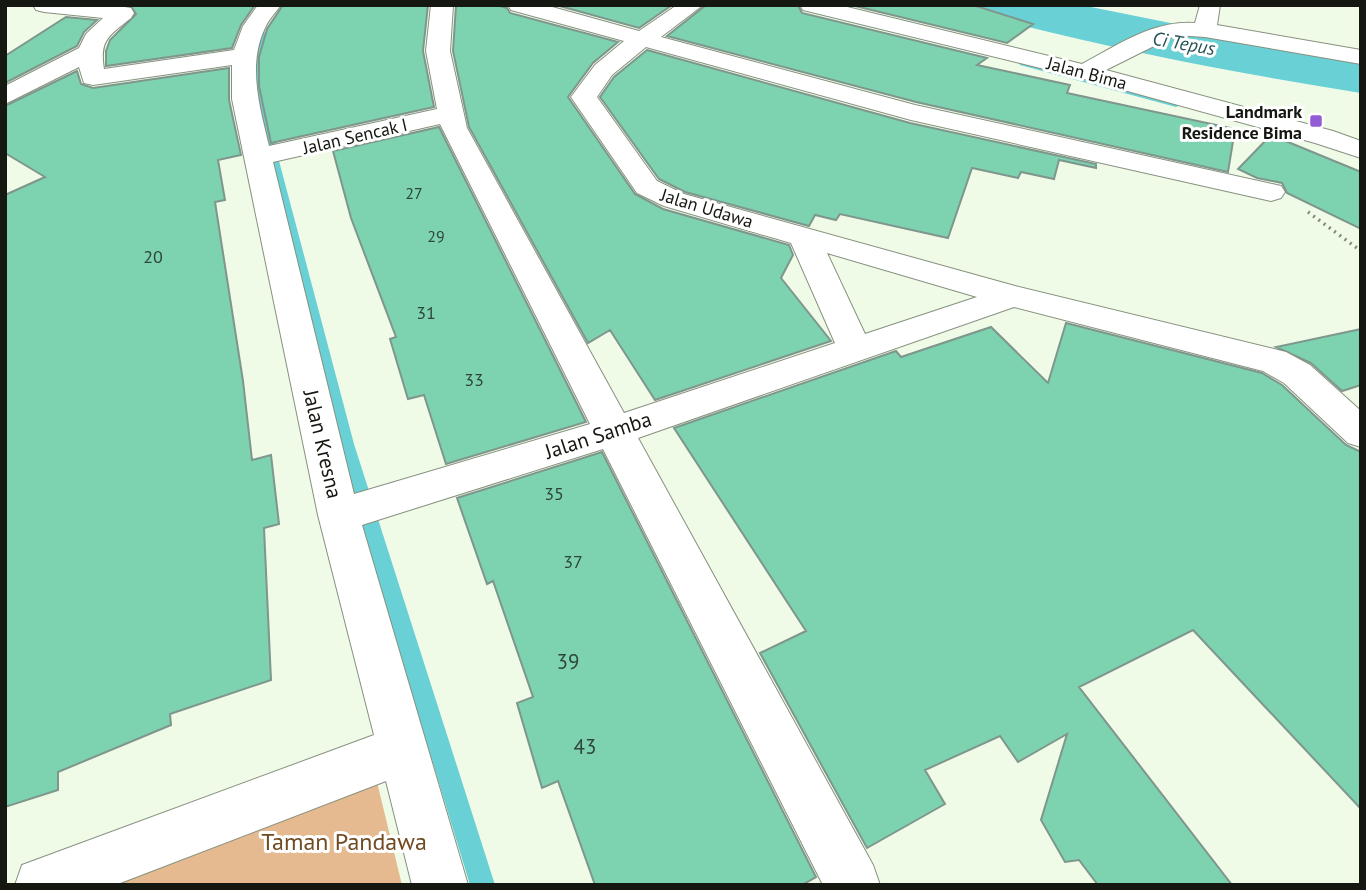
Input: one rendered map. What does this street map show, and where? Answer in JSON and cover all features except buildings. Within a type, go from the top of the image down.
[{"type":"street","points":[[44,5],[123,13],[92,38],[88,53],[93,78],[244,55]]},
{"type":"street","name":"Jalan Kresna","points":[[271,5],[252,27],[244,55],[245,99],[339,515],[440,885]]},
{"type":"street","points":[[442,5],[438,51],[454,128],[853,885]]},
{"type":"street","points":[[519,5],[911,112],[1270,192]]},
{"type":"street","name":"Jalan Udawa","points":[[692,5],[592,79],[584,97],[647,187],[674,200],[1013,296],[1274,361],[1297,374],[1361,433]]},
{"type":"street","name":"Jalan Bima","points":[[811,5],[1085,72],[1324,137],[1361,150]]},
{"type":"street","points":[[1205,30],[1211,5]]},
{"type":"street","points":[[1085,72],[1160,32],[1176,27],[1361,57]]},
{"type":"street","points":[[5,96],[88,53]]},
{"type":"street","name":"Jalan Sencak I","points":[[258,158],[453,114]]},
{"type":"street","points":[[803,236],[855,349]]},
{"type":"street","name":"Jalan Samba","points":[[339,515],[612,432],[1013,296]]},
{"type":"street","points":[[42,885],[404,749]]},
{"type":"path","points":[[1270,192],[1292,200],[1361,251]]},
{"type":"green space","name":"Taman Pandawa","points":[[377,782],[402,885],[108,885]]},
{"type":"waterway","name":"Ci Tepus","points":[[1009,5],[1101,28],[1210,50],[1361,74]]},
{"type":"waterway","points":[[262,34],[257,50],[271,151]]},
{"type":"waterway","points":[[1024,63],[1176,104]]},
{"type":"waterway","points":[[272,157],[345,444],[364,503]]},
{"type":"waterway","points":[[366,510],[483,885]]},
{"type":"place","name":"Landmark Residence Bima","points":[[1316,121]]}]
